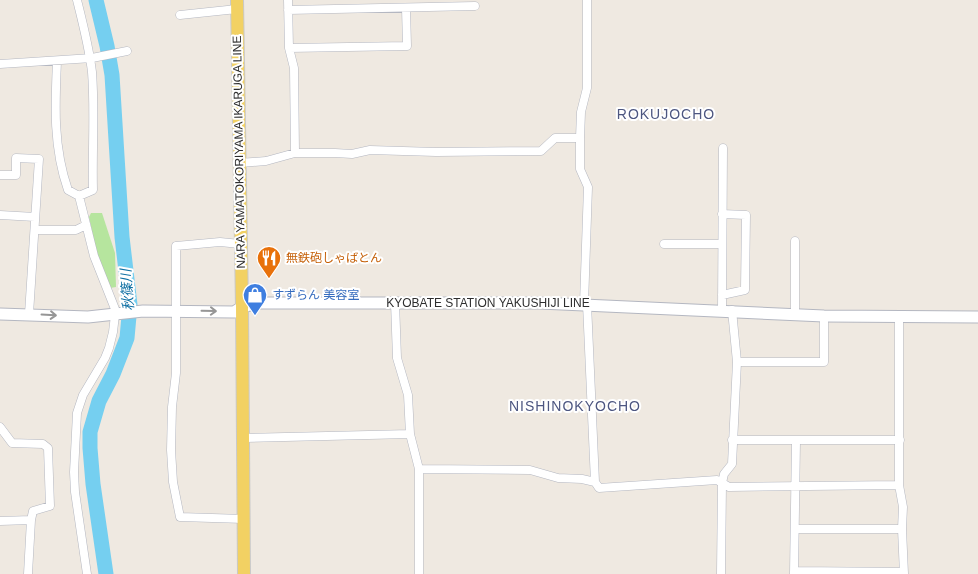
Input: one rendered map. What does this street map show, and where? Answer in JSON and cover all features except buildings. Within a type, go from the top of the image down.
[{"type":"main road","name":"NARA YAMATOKORIYAMA IKARUGA LINE","points":[[237,5],[244,574]]},
{"type":"main road","name":"KYOBATE STATION YAKUSHIJI LINE","points":[[0,314],[88,317],[142,311],[234,312],[242,307],[259,303],[395,302],[585,304],[824,316],[978,317]]},
{"type":"street","points":[[56,61],[55,118],[57,145],[68,190],[80,196],[94,190],[92,154],[95,126],[91,58],[77,0]]},
{"type":"street","points":[[288,0],[289,48],[294,68],[294,153]]},
{"type":"street","points":[[336,0],[337,9]]},
{"type":"street","points":[[587,0],[587,88],[581,112],[580,169],[588,187],[585,304],[595,482],[599,488],[717,480],[729,487],[899,485]]},
{"type":"street","points":[[180,14],[237,5]]},
{"type":"street","points":[[288,10],[475,6]]},
{"type":"street","points":[[289,48],[407,46],[406,8]]},
{"type":"street","points":[[0,64],[91,58],[126,52]]},
{"type":"street","points":[[239,163],[266,161],[294,153],[352,154],[370,150],[436,152],[541,150],[555,138],[580,138]]},
{"type":"street","points":[[721,574],[722,483],[724,474],[732,464],[737,362],[727,310],[722,295],[723,148]]},
{"type":"street","points":[[0,175],[16,175],[16,158],[39,159],[30,314]]},
{"type":"street","points":[[80,196],[94,256],[117,314],[115,315],[112,338],[107,353],[83,395],[77,413],[74,472],[75,492],[87,574]]},
{"type":"street","points":[[722,214],[746,215],[745,290],[722,295]]},
{"type":"street","points":[[0,215],[35,217]]},
{"type":"street","points":[[35,230],[76,230],[86,225]]},
{"type":"street","points":[[794,315],[795,241]]},
{"type":"street","points":[[240,244],[220,242],[176,246],[176,373],[172,407],[171,450],[173,482],[180,517],[244,519]]},
{"type":"street","points":[[664,244],[722,244]]},
{"type":"street","points":[[395,302],[397,358],[408,395],[410,434],[419,469],[419,574]]},
{"type":"street","points":[[737,362],[824,362],[824,316]]},
{"type":"street","points":[[796,440],[794,573],[904,573],[903,507],[899,485],[899,316]]},
{"type":"street","points":[[0,427],[12,443],[43,444],[48,448],[50,506],[33,511],[28,574]]},
{"type":"street","points":[[243,438],[410,434]]},
{"type":"street","points":[[732,440],[900,440]]},
{"type":"street","points":[[419,469],[530,470],[558,478],[582,478],[595,482]]},
{"type":"street","points":[[0,521],[31,520]]},
{"type":"street","points":[[795,529],[902,529]]},
{"type":"green space","points":[[91,213],[102,213],[115,253],[116,287],[110,288],[97,255],[89,217]]},
{"type":"waterway","name":"秋篠川","points":[[96,0],[112,75],[122,237],[130,305],[127,338],[113,374],[99,401],[90,432],[93,484],[106,574]]},
{"type":"place","name":"無鉄砲しゃばとん","points":[[269,279]]},
{"type":"place","name":"すずらん 美容室","points":[[255,316]]},
{"type":"district","name":"ROKUJOCHO","points":[[666,114]]},
{"type":"district","name":"NISHINOKYOCHO","points":[[575,406]]}]
